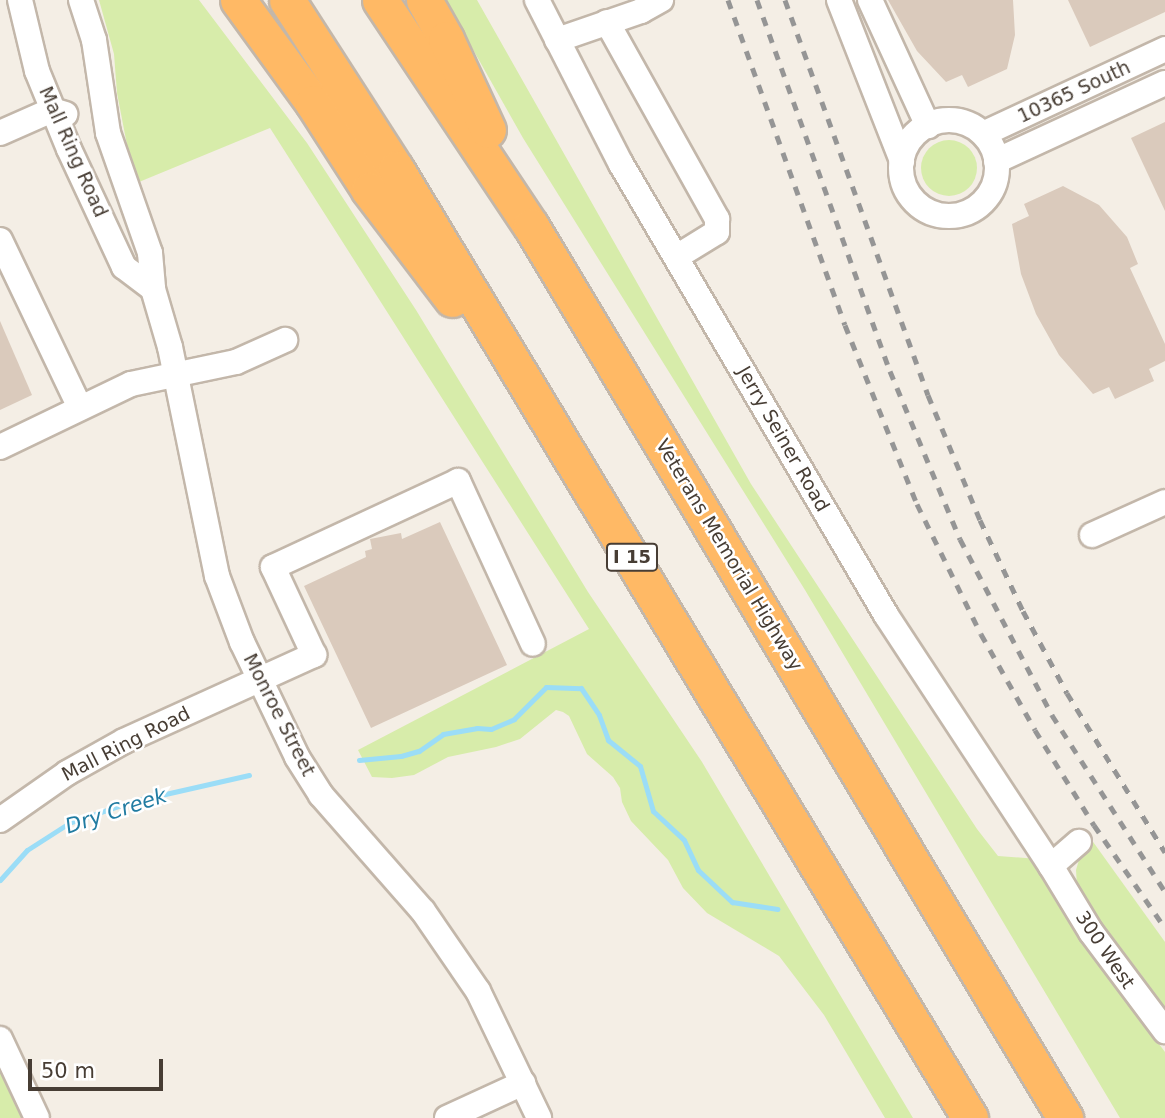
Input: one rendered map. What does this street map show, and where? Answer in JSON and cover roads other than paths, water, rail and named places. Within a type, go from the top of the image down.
[{"type":"highway","points":[[238,0],[313,103],[369,190],[568,451]]},
{"type":"highway","name":"I 15","points":[[286,0],[396,169],[970,1118]]},
{"type":"highway","name":"Veterans Memorial Highway","points":[[380,0],[531,226],[1065,1118]]},
{"type":"highway","points":[[424,0],[446,39],[531,226]]},
{"type":"street","name":"Mall Ring Road","points":[[20,0],[37,71],[52,110],[124,267],[153,289]]},
{"type":"street","name":"Mall Ring Road","points":[[81,0],[94,40],[108,133],[150,253],[153,289],[177,376]]},
{"type":"street","name":"Jerry Seiner Road","points":[[537,0],[621,164],[678,256],[886,615],[1051,866]]},
{"type":"street","points":[[558,40],[661,0]]},
{"type":"street","points":[[839,0],[902,161],[904,184],[916,203],[930,212],[952,216],[974,209],[987,198],[996,178],[996,161],[983,134],[957,121],[939,121],[928,126],[911,140],[902,161]]},
{"type":"street","points":[[870,0],[928,126]]},
{"type":"street","points":[[607,22],[717,219],[717,232],[678,256]]},
{"type":"street","name":"10365 South","points":[[983,134],[1165,49]]},
{"type":"street","name":"10365 South","points":[[996,161],[1165,83]]},
{"type":"street","points":[[0,133],[52,110]]},
{"type":"street","points":[[0,240],[80,408]]},
{"type":"street","points":[[0,447],[131,384],[236,362],[285,340]]},
{"type":"street","name":"Monroe Street","points":[[177,376],[217,576],[259,679],[297,757],[321,796],[423,911],[471,981],[539,1118]]},
{"type":"street","name":"Mall Ring Road","points":[[0,820],[67,773],[124,741],[314,655],[273,567],[458,481],[533,644]]},
{"type":"street","points":[[1092,535],[1165,502]]},
{"type":"street","points":[[1051,866],[1079,842]]},
{"type":"street","name":"300 West","points":[[1051,866],[1091,932],[1165,1031]]},
{"type":"street","points":[[0,1040],[37,1118]]},
{"type":"street","points":[[447,1118],[523,1083]]},
{"type":"waterway","name":"Dry Creek","points":[[359,760],[401,756],[419,751],[443,734],[477,728],[491,729],[514,719],[546,687],[581,688],[599,715],[608,740],[640,766],[653,811],[684,840],[698,870],[732,902],[777,909]]},
{"type":"waterway","name":"Dry Creek","points":[[0,880],[27,850],[69,823],[130,802],[249,775]]},
{"type":"railway","points":[[728,0],[845,325],[917,504],[981,634],[1035,730],[1094,825],[1165,928]]},
{"type":"railway","points":[[757,0],[890,371],[960,539],[1052,715],[1165,892]]},
{"type":"railway","points":[[785,0],[928,395],[980,520],[1023,611],[1067,693],[1165,852]]}]
